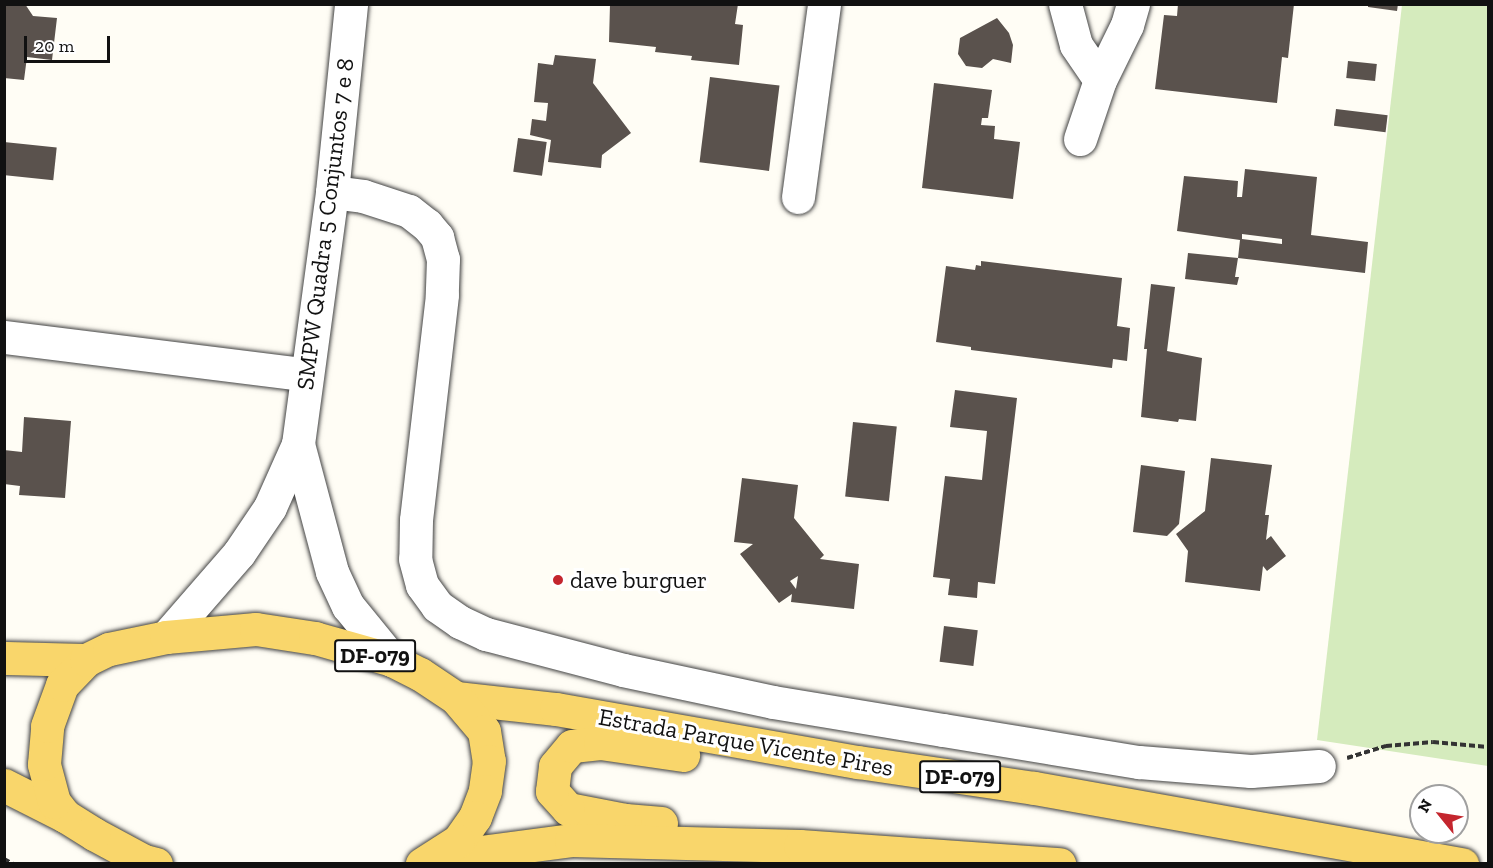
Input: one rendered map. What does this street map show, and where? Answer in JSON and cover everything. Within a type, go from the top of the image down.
[{"type":"main road","name":"DF-079","points":[[65,816],[54,802],[44,764],[47,726],[62,685],[86,660],[109,649],[166,637],[256,629],[315,638],[392,660],[420,674],[456,698],[484,731],[489,761],[485,791],[475,818],[458,841],[427,861]]},
{"type":"main road","name":"DF-079","points":[[4,658],[86,660]]},
{"type":"main road","name":"Estrada Parque Vicente Pires","points":[[456,698],[556,710],[858,762],[1034,788],[1462,864]]},
{"type":"main road","points":[[800,846],[760,833],[718,826],[625,820],[568,809],[552,791],[555,766],[572,746],[600,743],[791,770],[832,772],[846,770],[858,762]]},
{"type":"main road","points":[[4,785],[149,863]]},
{"type":"main road","name":"DF-079","points":[[427,861],[571,840],[800,846],[1059,864]]},
{"type":"street","name":"SMPW Quadra 5 Conjuntos 7 e 8","points":[[166,637],[239,553],[270,507],[298,444],[332,192],[351,4]]},
{"type":"street","points":[[798,197],[824,4]]},
{"type":"street","points":[[1065,4],[1076,45],[1100,80]]},
{"type":"street","points":[[1080,139],[1100,80],[1127,25],[1133,4]]},
{"type":"street","points":[[332,192],[363,196],[409,211],[427,225],[437,237],[443,259],[442,295],[416,520],[415,559],[422,585],[437,606],[460,622],[486,634],[622,669],[773,702],[1139,762],[1251,771],[1319,766]]},
{"type":"street","points":[[4,337],[307,375]]},
{"type":"street","name":"SMPW Quadra 5 Conjuntos 7 e 8","points":[[298,444],[332,572],[348,606],[392,660]]},
{"type":"path","points":[[1319,766],[1386,746],[1432,742],[1488,747]]},
{"type":"path","points":[[4,859],[13,864]]},
{"type":"green space","points":[[1402,5],[1488,5],[1488,766],[1317,740]]},
{"type":"building","points":[[4,4],[25,4],[33,16],[57,18],[52,60],[27,57],[24,80],[4,78]]},
{"type":"building","points":[[610,4],[738,4],[735,24],[743,25],[739,65],[691,60],[692,56],[655,52],[656,47],[609,42]]},
{"type":"building","points":[[1178,4],[1294,4],[1288,58],[1282,57],[1277,103],[1155,89],[1164,15],[1177,16]]},
{"type":"building","points":[[1368,4],[1398,4],[1397,11],[1368,7]]},
{"type":"building","points":[[997,18],[1009,33],[1013,45],[1011,63],[993,59],[982,68],[966,66],[958,54],[960,38]]},
{"type":"building","points":[[555,55],[596,59],[593,83],[631,133],[602,155],[601,168],[548,162],[551,140],[530,135],[532,119],[546,121],[548,103],[534,102],[538,63],[553,65]]},
{"type":"building","points":[[1348,61],[1377,64],[1375,81],[1346,78]]},
{"type":"building","points":[[710,77],[779,86],[769,171],[700,162]]},
{"type":"building","points":[[934,83],[992,90],[988,118],[982,118],[981,125],[995,126],[994,139],[1020,142],[1013,199],[922,188]]},
{"type":"building","points":[[1336,109],[1388,115],[1386,132],[1334,126]]},
{"type":"building","points":[[518,138],[547,142],[542,176],[513,172]]},
{"type":"building","points":[[4,142],[57,148],[53,180],[4,175]]},
{"type":"building","points":[[1245,169],[1317,177],[1311,235],[1368,242],[1365,273],[1238,258],[1240,240],[1177,231],[1184,176],[1238,181],[1237,197],[1242,197]],"holes":[[[1242,234],[1282,239],[1282,244],[1242,239]]]},
{"type":"building","points":[[1188,253],[1238,258],[1235,277],[1239,277],[1237,285],[1185,279]]},
{"type":"building","points":[[981,261],[1122,278],[1117,326],[1130,328],[1127,361],[1113,359],[1112,368],[971,350],[971,347],[936,342],[946,266],[975,270],[976,265],[981,266]]},
{"type":"building","points":[[1151,284],[1175,287],[1167,351],[1202,358],[1196,421],[1179,419],[1178,422],[1141,417],[1147,349],[1144,349]]},
{"type":"building","points":[[955,390],[1017,398],[995,584],[978,582],[977,598],[948,595],[950,579],[933,577],[945,476],[982,480],[987,431],[950,427]]},
{"type":"building","points":[[24,417],[71,421],[65,498],[19,495],[20,486],[4,484],[4,450],[22,452]]},
{"type":"building","points":[[853,422],[897,427],[889,501],[845,497]]},
{"type":"building","points":[[1211,458],[1272,465],[1265,515],[1269,515],[1266,540],[1271,536],[1286,556],[1267,571],[1263,566],[1260,591],[1185,582],[1188,551],[1176,534],[1205,511]]},
{"type":"building","points":[[1141,465],[1185,471],[1179,524],[1167,536],[1133,532]]},
{"type":"building","points":[[742,478],[798,485],[794,518],[824,555],[820,559],[859,564],[854,609],[791,602],[792,594],[779,603],[740,554],[753,544],[734,542]],"holes":[[[798,576],[796,589],[790,581]]]},
{"type":"building","points":[[944,626],[978,630],[973,666],[940,662]]},
{"type":"place","name":"dave burguer","points":[[558,580]]}]
